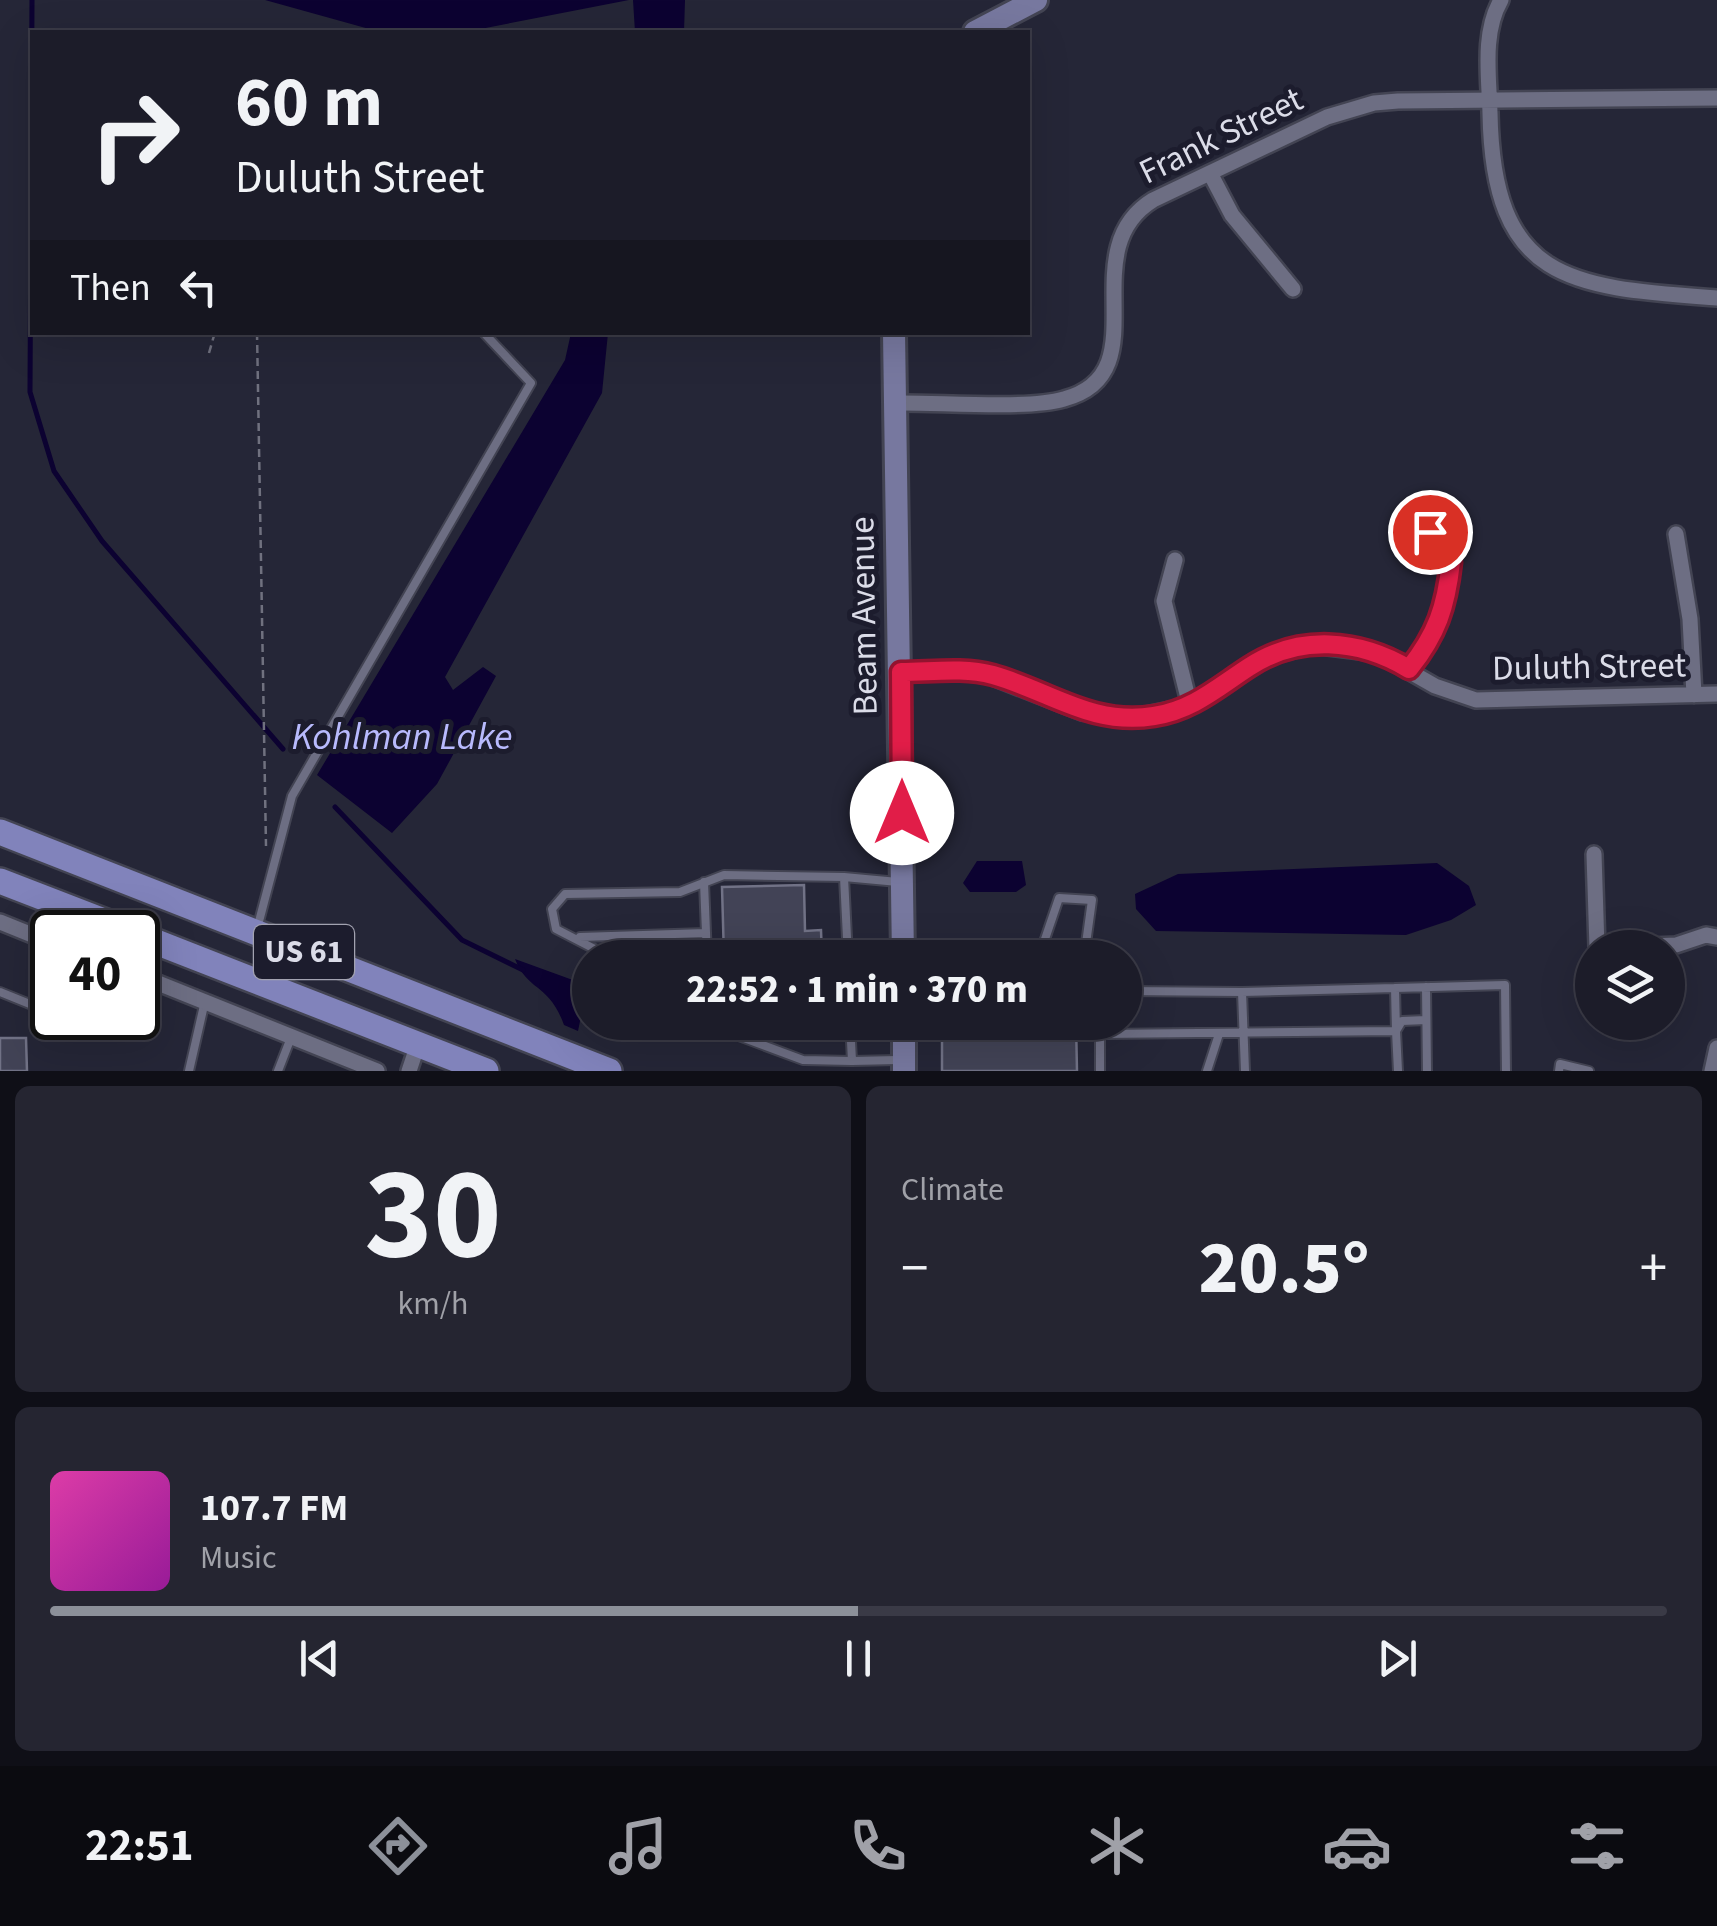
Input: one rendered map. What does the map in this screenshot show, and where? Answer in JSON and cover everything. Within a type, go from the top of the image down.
[{"type":"main road","name":"US 61","points":[[0,832],[609,1071]]},
{"type":"main road","name":"US 61","points":[[0,881],[73,910]]},
{"type":"main road","name":"US 61","points":[[160,944],[486,1071]]},
{"type":"street","points":[[979,30],[1036,0]]},
{"type":"street","points":[[1501,0],[1490,26],[1493,179],[1512,226],[1540,258],[1574,280],[1598,287],[1717,298]]},
{"type":"street","name":"Frank Street","points":[[895,403],[1048,402],[1080,392],[1104,371],[1110,357],[1115,249],[1128,220],[1153,200],[1349,109],[1398,101],[1717,98]]},
{"type":"street","points":[[1210,173],[1232,214],[1294,289]]},
{"type":"street","name":"Beam Avenue","points":[[894,335],[903,940]]},
{"type":"street","points":[[1409,669],[1436,632],[1447,597],[1451,562],[1430,532]]},
{"type":"street","points":[[1676,534],[1690,618],[1694,695]]},
{"type":"street","points":[[1174,560],[1164,601],[1190,706]]},
{"type":"street","name":"Duluth Street","points":[[901,672],[980,672],[1104,717],[1158,715],[1190,706],[1270,656],[1312,644],[1356,646],[1409,669],[1435,686],[1476,700],[1717,694]]},
{"type":"street","points":[[1594,854],[1599,930]]},
{"type":"street","points":[[0,922],[30,934]]},
{"type":"street","points":[[1685,942],[1706,935],[1717,937]]},
{"type":"street","points":[[160,983],[377,1071]]},
{"type":"street","points":[[904,1040],[904,1066]]},
{"type":"street","points":[[409,1071],[418,1044]]},
{"type":"street","points":[[1712,1071],[1717,1048]]},
{"type":"lane","points":[[255,933],[292,796],[532,383],[486,335]]},
{"type":"lane","points":[[579,940],[556,929],[552,922],[552,909],[564,894],[680,892],[724,876],[759,874],[902,884]]},
{"type":"lane","points":[[844,878],[847,940]]},
{"type":"lane","points":[[704,882],[706,940]]},
{"type":"lane","points":[[1045,940],[1060,898],[1092,900],[1086,940]]},
{"type":"lane","points":[[575,938],[706,933]]},
{"type":"lane","points":[[1142,990],[1242,992],[1505,985],[1506,1071]]},
{"type":"lane","points":[[1426,987],[1427,1071]]},
{"type":"lane","points":[[1395,988],[1398,1071]]},
{"type":"lane","points":[[0,992],[30,1004]]},
{"type":"lane","points":[[1242,992],[1245,1071]]},
{"type":"lane","points":[[190,1071],[206,1001]]},
{"type":"lane","points":[[1396,1030],[1402,1021],[1426,1020]]},
{"type":"lane","points":[[1142,1034],[1396,1030]]},
{"type":"lane","points":[[1207,1071],[1219,1034]]},
{"type":"lane","points":[[278,1071],[292,1035]]},
{"type":"lane","points":[[751,1040],[803,1060],[904,1066]]},
{"type":"lane","points":[[851,1040],[852,1061]]},
{"type":"lane","points":[[1100,1040],[1100,1071]]},
{"type":"lane","points":[[1559,1071],[1560,1064],[1589,1071]]},
{"type":"path","points":[[210,353],[214,335]]},
{"type":"path","points":[[257,335],[266,860]]},
{"type":"water","points":[[265,0],[629,0],[475,30],[373,30]]},
{"type":"water","points":[[633,0],[685,0],[684,30],[635,30]]},
{"type":"water","name":"Kohlman Lake","points":[[571,335],[608,335],[602,393],[445,677],[453,690],[483,667],[496,676],[437,784],[392,833],[317,775],[565,360]]},
{"type":"water","points":[[977,861],[1022,861],[1026,885],[1016,892],[970,892],[963,883]]},
{"type":"water","points":[[1437,863],[1469,886],[1476,905],[1451,920],[1406,935],[1156,931],[1136,909],[1135,894],[1178,874]]},
{"type":"water","points":[[515,959],[572,980],[572,1028],[564,1025],[552,1002],[520,970]]},
{"type":"building","points":[[804,885],[805,931],[821,930],[821,940],[723,940],[722,887]]},
{"type":"building","points":[[0,1038],[26,1038],[27,1071],[0,1071]]},
{"type":"building","points":[[942,1040],[1076,1040],[1077,1071],[942,1071]]},
{"type":"waterway","points":[[32,0],[32,30]]},
{"type":"waterway","points":[[30,335],[30,392],[54,471],[102,541],[283,749]]},
{"type":"waterway","points":[[335,807],[462,940],[523,970]]},
{"type":"route","points":[[902,813],[901,672],[980,672],[1082,712],[1131,718],[1190,706],[1250,666],[1291,648],[1312,644],[1356,646],[1409,669],[1436,632],[1447,597],[1451,562],[1430,532]]}]
